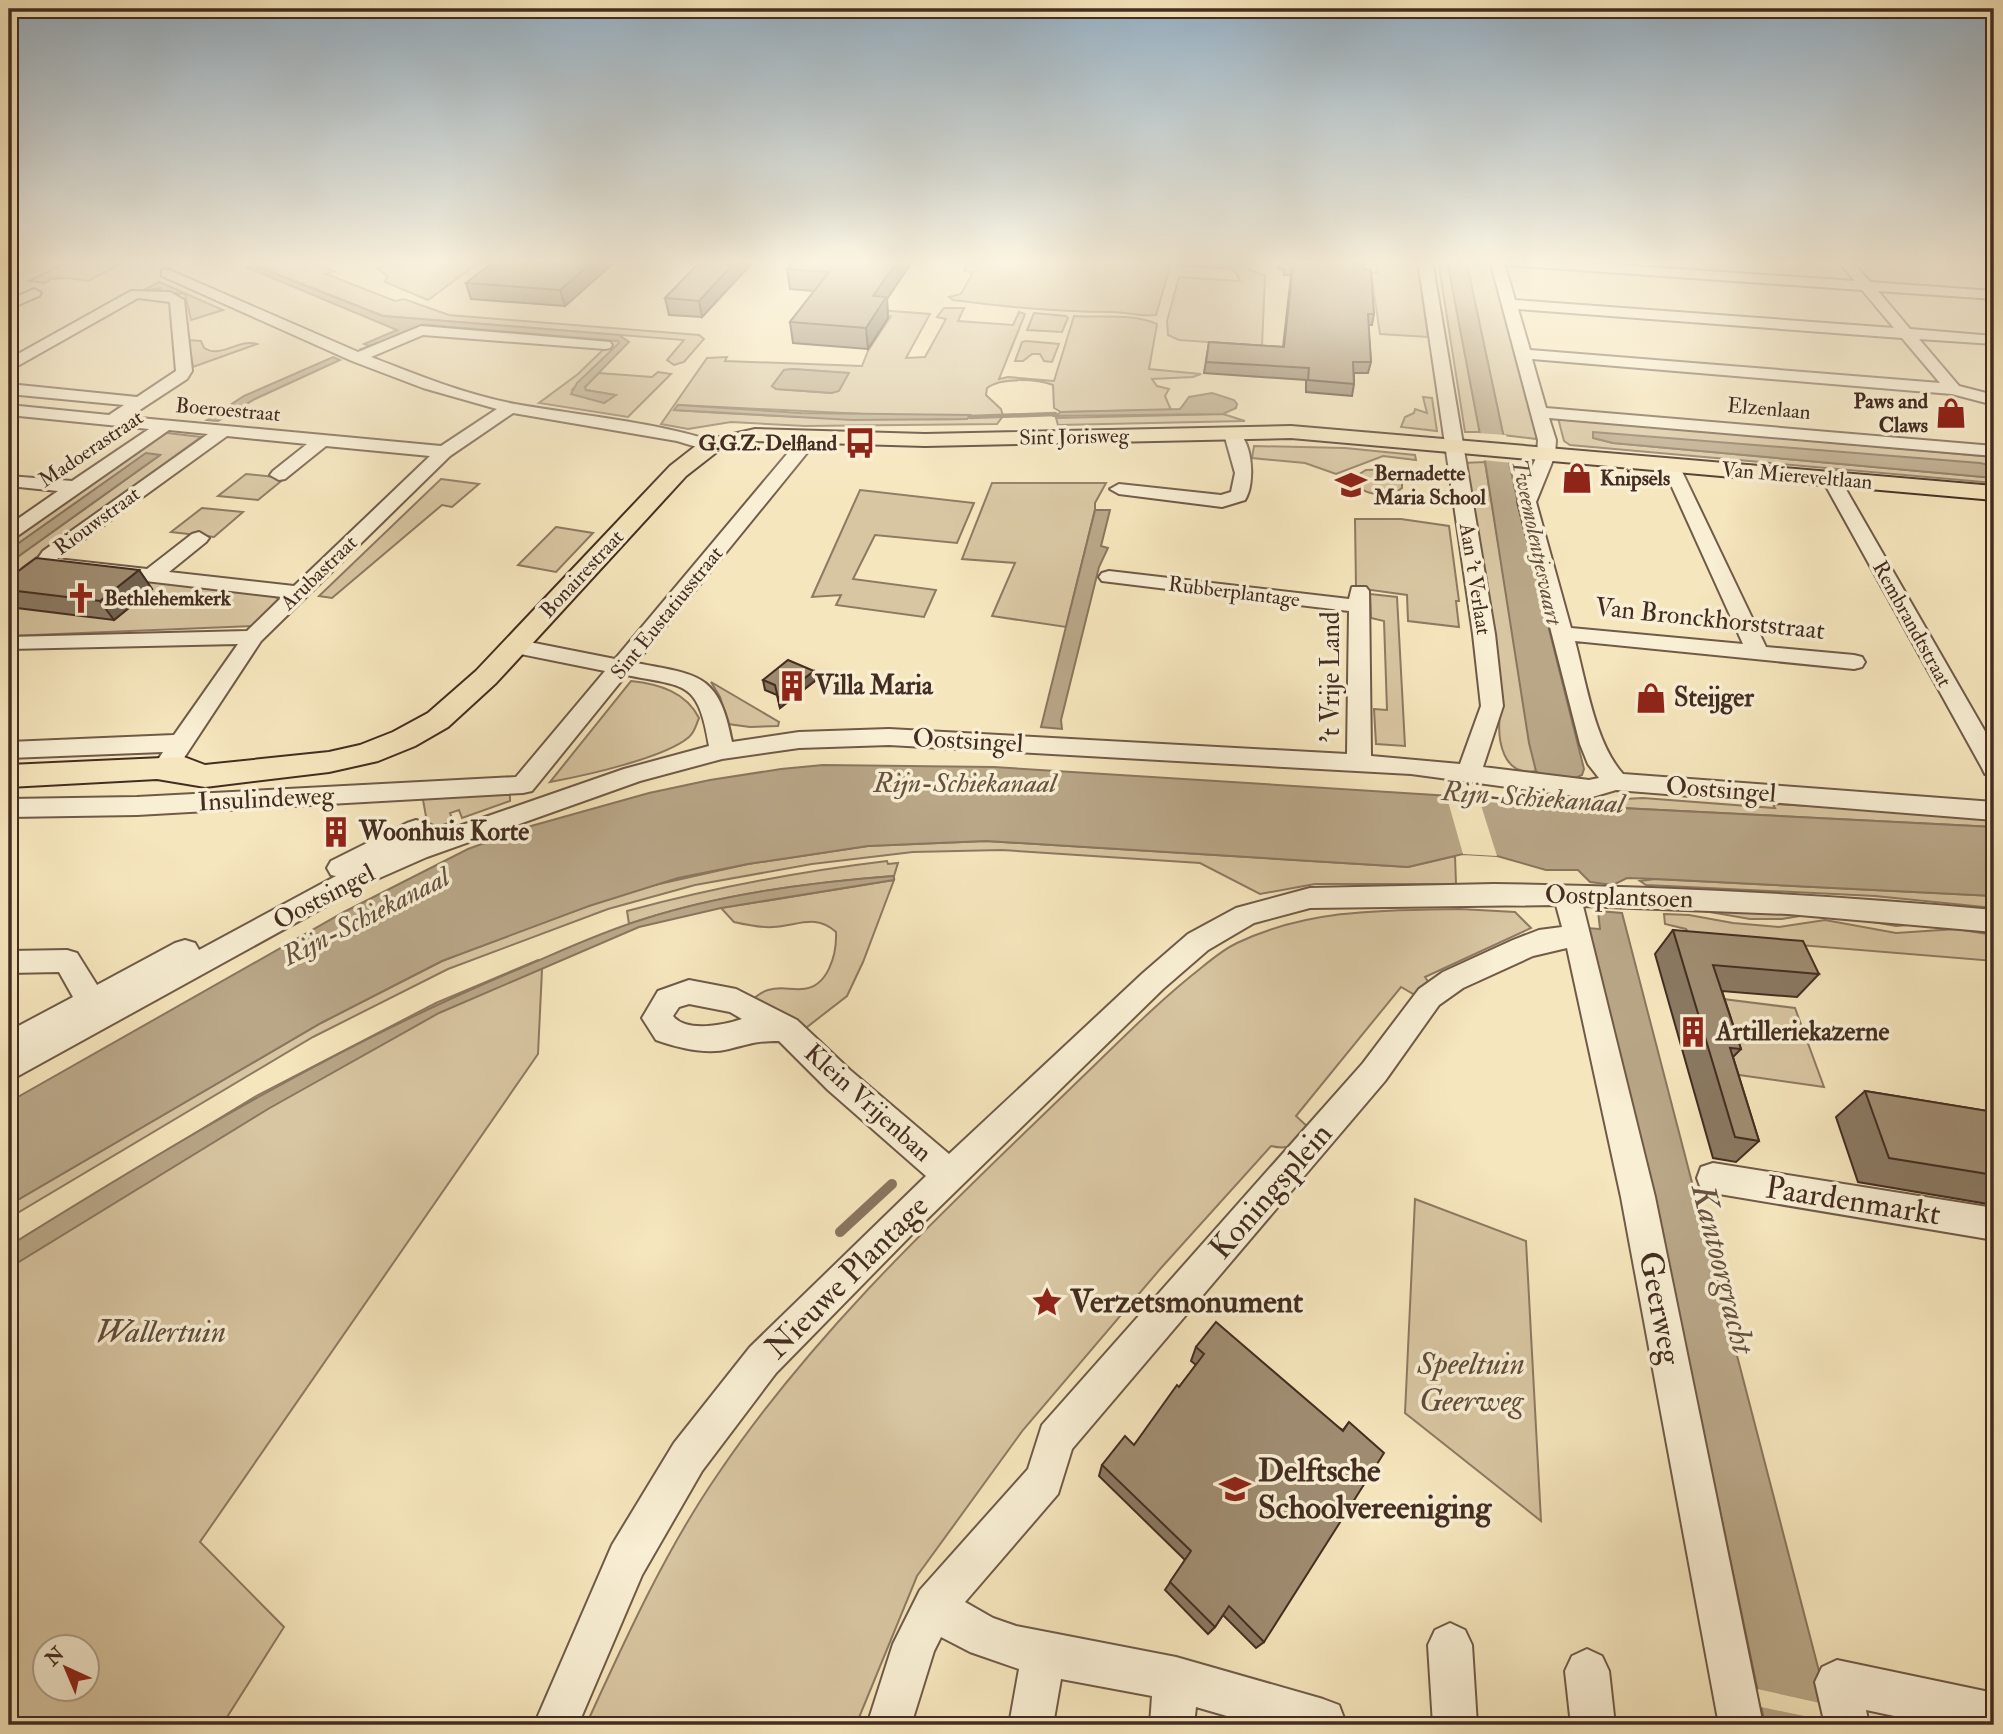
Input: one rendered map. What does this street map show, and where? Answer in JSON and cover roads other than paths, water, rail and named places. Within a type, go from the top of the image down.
[{"type":"main road","name":"Sint Jorisweg","points":[[704,444],[755,435],[809,439],[925,440],[1291,432],[1463,444]]},
{"type":"main road","name":"Bonairestraat","points":[[486,677],[704,444]]},
{"type":"main road","name":"Van Miereveltlaan","points":[[1463,444],[1994,493]]},
{"type":"main road","name":"Insulindeweg","points":[[9,776],[163,770],[205,776],[330,762],[368,754],[404,739],[438,720],[486,677]]},
{"type":"street","points":[[9,365],[52,341]]},
{"type":"street","points":[[112,420],[181,376],[184,371],[181,341]]},
{"type":"street","name":"Sint Jorisweg","points":[[317,341],[429,385],[510,408],[704,444]]},
{"type":"street","points":[[356,358],[396,341]]},
{"type":"street","points":[[555,341],[605,345]]},
{"type":"street","name":"Aan 't Verlaat","points":[[1442,341],[1463,444],[1492,706],[1469,772]]},
{"type":"street","points":[[1521,341],[1540,412],[1546,452],[1527,502],[1592,744],[1600,764],[1616,782]]},
{"type":"street","points":[[1912,341],[1953,389]]},
{"type":"street","points":[[1524,354],[1953,389],[1994,400]]},
{"type":"street","name":"Boeroestraat","points":[[9,389],[140,402]]},
{"type":"street","name":"Arubastraat","points":[[163,770],[253,637],[444,453],[510,408]]},
{"type":"street","name":"Boeroestraat","points":[[9,410],[444,453]]},
{"type":"street","name":"Elzenlaan","points":[[1540,412],[1994,452]]},
{"type":"street","name":"Madoerastraat","points":[[9,533],[164,426]]},
{"type":"street","name":"Riouwstraat","points":[[222,432],[50,555],[46,561],[52,564],[298,593]]},
{"type":"street","points":[[1119,489],[1222,501],[1239,496],[1244,478],[1240,454],[1232,434]]},
{"type":"street","name":"Sint Eustatiusstraat","points":[[526,797],[622,668],[809,439]]},
{"type":"street","points":[[279,475],[321,441]]},
{"type":"street","points":[[1671,464],[1757,652]]},
{"type":"street","name":"Rembrandtstraat","points":[[1831,479],[1994,768]]},
{"type":"street","points":[[9,481],[76,487]]},
{"type":"street","points":[[151,576],[199,538]]},
{"type":"street","name":"Rubberplantage","points":[[1109,578],[1359,599]]},
{"type":"street","name":"'t Vrije Land","points":[[1359,599],[1359,763]]},
{"type":"street","name":"Van Bronckhorststraat","points":[[1561,633],[1854,662]]},
{"type":"street","points":[[9,643],[253,637]]},
{"type":"street","points":[[514,646],[686,680],[699,685],[707,692],[722,751]]},
{"type":"street","name":"Oostsingel","points":[[9,1046],[97,1009],[417,840],[526,797],[634,775],[722,751],[799,740],[889,737],[1359,763],[1469,772],[1589,789],[1616,782],[1994,811]]},
{"type":"street","points":[[9,750],[182,743]]},
{"type":"street","points":[[413,790],[417,840]]},
{"type":"street","name":"Insulindeweg","points":[[9,808],[137,806],[413,790],[526,797]]},
{"type":"street","name":"Oostplantsoen","points":[[1245,915],[1310,898],[1566,894],[1801,905],[1994,921]]},
{"type":"street","name":"Geerweg","points":[[1566,894],[1578,935],[1646,1236],[1741,1725]]},
{"type":"street","name":"Nieuwe Plantage","points":[[556,1725],[627,1560],[688,1457],[763,1360],[1153,981],[1198,942],[1245,915]]},
{"type":"street","name":"Koningsplein","points":[[889,1725],[915,1644],[936,1605],[1044,1480],[1056,1439],[1374,1072],[1429,996],[1453,980],[1539,941],[1578,935]]},
{"type":"street","points":[[9,962],[67,961],[97,1009]]},
{"type":"street","name":"Oostsingel","points":[[9,1068],[97,1009]]},
{"type":"street","name":"Klein Vrijenban","points":[[786,1029],[839,1080],[950,1176]]},
{"type":"street","name":"Paardenmarkt","points":[[1713,1178],[1994,1224]]},
{"type":"street","points":[[936,1605],[948,1618],[989,1638],[1043,1653],[1176,1679],[1318,1722]]},
{"type":"street","points":[[1450,1645],[1455,1725]]},
{"type":"street","points":[[1031,1725],[1043,1653]]},
{"type":"street","points":[[1587,1671],[1594,1725]]},
{"type":"street","points":[[1172,1725],[1176,1679]]},
{"type":"street","points":[[1847,1725],[1838,1682],[1994,1716]]},
{"type":"water","points":[[371,341],[383,341],[369,346],[364,344]]},
{"type":"water","points":[[618,341],[629,342],[585,387],[586,390],[616,395],[604,403],[571,394],[577,383],[619,343]]},
{"type":"water","name":"Rijn-Schiekanaal","points":[[1462,341],[1483,341],[1520,513],[1584,769],[1582,775],[1573,779],[1587,798],[1607,801],[1621,808],[1994,827],[1994,896],[1627,878],[1613,885],[1590,882],[1578,870],[1546,870],[1497,856],[1463,854],[1408,867],[986,841],[868,846],[748,864],[678,878],[589,906],[442,961],[321,1023],[9,1205],[9,1102],[344,912],[468,849],[531,826],[649,793],[710,780],[823,765],[994,767],[1547,802],[1551,796],[1545,777],[1536,771],[1529,743],[1485,461]]},
{"type":"water","points":[[333,357],[340,360],[255,399],[218,421],[207,420],[244,396]]},
{"type":"water","points":[[784,370],[849,373],[839,391],[832,393],[776,389],[772,386]]},
{"type":"water","points":[[1212,393],[1234,400],[1236,408],[1223,414],[1055,416],[1061,412],[1180,409],[1189,397]]},
{"type":"water","points":[[678,405],[801,413],[970,415],[967,419],[852,420],[674,410]]},
{"type":"water","points":[[1593,432],[1980,463],[1994,466],[1994,478],[1613,443],[1593,438]]},
{"type":"water","points":[[146,453],[160,455],[9,563],[9,550]]},
{"type":"water","points":[[1095,510],[1110,510],[1101,546],[1108,548],[1099,567],[1061,720],[1062,729],[1041,727]]},
{"type":"water","points":[[894,876],[894,880],[721,908],[639,927],[439,1013],[268,1109],[9,1268],[9,1246],[133,1170],[259,1096],[454,997],[597,936],[674,910],[768,890]]},
{"type":"water","points":[[1598,911],[1622,913],[1833,1725],[1765,1725],[1699,1411],[1587,928],[1600,929]]},
{"type":"waterway","points":[[970,417],[1055,414]]},
{"type":"waterway","points":[[840,1232],[892,1184]]},
{"type":"place","name":"Paws and Claws","points":[[1951,413]]},
{"type":"place","name":"G.G.Z. Delfland","points":[[860,443]]},
{"type":"place","name":"Knipsels","points":[[1577,478]]},
{"type":"place","name":"Bernadette Maria School","points":[[1351,485]]},
{"type":"place","name":"Bethlehemkerk","points":[[81,598]]},
{"type":"place","name":"Villa Maria","points":[[792,686]]},
{"type":"place","name":"Steijger","points":[[1651,698]]},
{"type":"place","name":"Woonhuis Korte","points":[[336,832]]},
{"type":"place","name":"Artilleriekazerne","points":[[1693,1032]]},
{"type":"place","name":"Verzetsmonument","points":[[1047,1302]]},
{"type":"place","name":"Delftsche Schoolvereeniging","points":[[1235,1489]]},
{"type":"water label","name":"Tweemolentjesvaart","points":[[1537,542]]},
{"type":"water label","name":"Kantoorgracht","points":[[1723,1269]]},
{"type":"park label","name":"Wallertuin","points":[[161,1332]]},
{"type":"park label","name":"Speeltuin Geerweg","points":[[1471,1382]]}]
